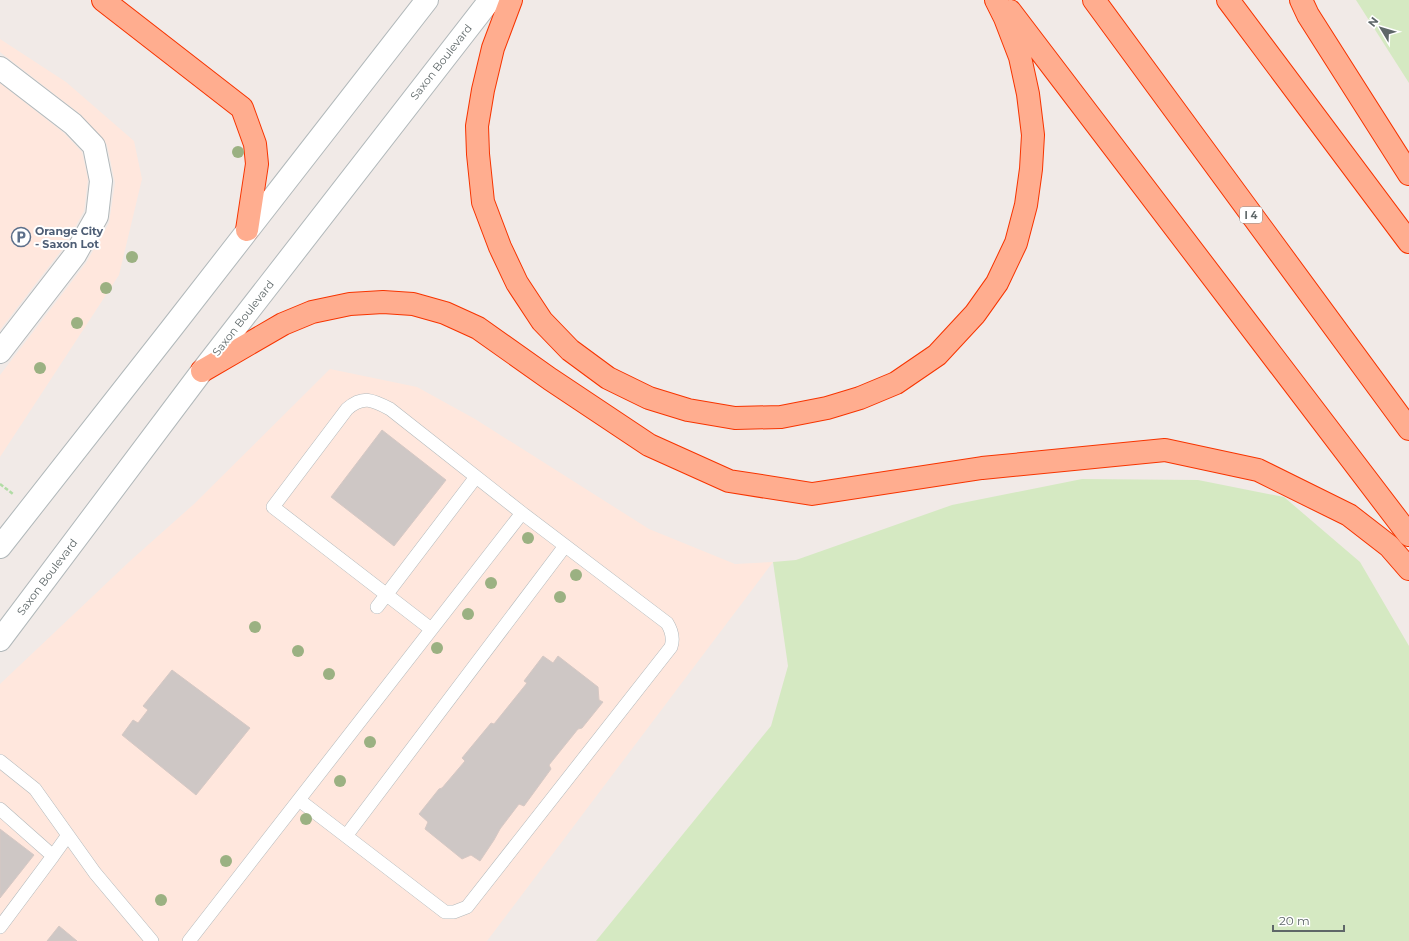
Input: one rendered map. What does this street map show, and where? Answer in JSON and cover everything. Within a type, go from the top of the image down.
[{"type":"highway","points":[[103,0],[242,108],[255,144],[258,164],[247,230]]},
{"type":"highway","points":[[512,0],[493,48],[481,99],[477,126],[478,154],[483,202],[500,247],[517,283],[542,322],[570,350],[608,378],[649,398],[688,410],[735,418],[781,417],[827,408],[860,398],[896,383],[937,355],[975,314],[997,283],[1016,243],[1026,205],[1031,169],[1033,135],[1028,94],[1020,58],[1005,18],[996,0]]},
{"type":"highway","points":[[1002,0],[1409,535]]},
{"type":"highway","name":"I 4","points":[[1094,0],[1409,430]]},
{"type":"highway","points":[[1228,0],[1409,242]]},
{"type":"highway","points":[[1301,0],[1308,15],[1409,174]]},
{"type":"highway","points":[[202,371],[283,324],[312,312],[350,304],[383,302],[414,304],[445,313],[478,328],[550,379],[649,445],[729,481],[812,494],[982,468],[1165,450],[1258,470],[1265,473],[1349,515],[1389,546],[1409,569]]},
{"type":"main road","points":[[0,547],[427,0]]},
{"type":"main road","name":"Saxon Boulevard","points":[[0,640],[202,371],[490,0]]},
{"type":"main road","points":[[0,68],[73,124],[94,146],[102,180],[97,216],[75,255],[0,352]]},
{"type":"lane","points":[[299,800],[445,912],[454,912],[467,907],[671,647],[673,641],[672,634],[667,623],[522,513],[390,409],[375,401],[364,400],[354,403],[347,409],[273,507],[432,629]]},
{"type":"lane","points":[[377,607],[476,477]]},
{"type":"lane","points":[[189,941],[522,513]]},
{"type":"lane","points":[[346,836],[565,546]]},
{"type":"lane","points":[[0,761],[35,789],[95,873],[152,941]]},
{"type":"lane","points":[[0,809],[53,856]]},
{"type":"lane","points":[[0,927],[68,835]]},
{"type":"shaded area","points":[[0,39],[66,82],[134,141],[142,179],[119,275],[0,457],[0,375],[86,263],[109,223],[115,183],[107,145],[103,139],[80,114],[0,52]]},
{"type":"shaded area","points":[[0,83],[64,133],[82,152],[88,179],[84,211],[64,247],[0,330]]},
{"type":"shaded area","points":[[330,369],[417,387],[475,419],[649,529],[735,564],[773,562],[487,941],[0,941],[0,684],[130,561],[194,504]]},
{"type":"green space","points":[[1356,0],[1409,0],[1409,83]]},
{"type":"green space","points":[[1082,479],[1198,480],[1284,497],[1360,562],[1409,646],[1409,941],[596,941],[771,726],[788,666],[773,562],[796,560],[952,505]]},
{"type":"building","points":[[382,430],[446,480],[394,546],[331,497]]},
{"type":"building","points":[[543,656],[553,663],[558,656],[598,687],[599,700],[603,702],[582,728],[578,729],[549,765],[551,769],[524,806],[519,804],[500,829],[480,861],[471,855],[462,859],[425,829],[428,822],[419,814],[439,789],[442,788],[465,761],[462,758],[491,723],[494,724],[527,683],[524,681]]},
{"type":"building","points":[[172,670],[250,728],[196,795],[122,735],[133,720],[138,723],[148,710],[143,706]]},
{"type":"building","points":[[0,829],[34,855],[0,898]]},
{"type":"building","points":[[59,926],[77,941],[47,941]]},
{"type":"place","name":"Orange City - Saxon Lot","points":[[21,237]]}]
